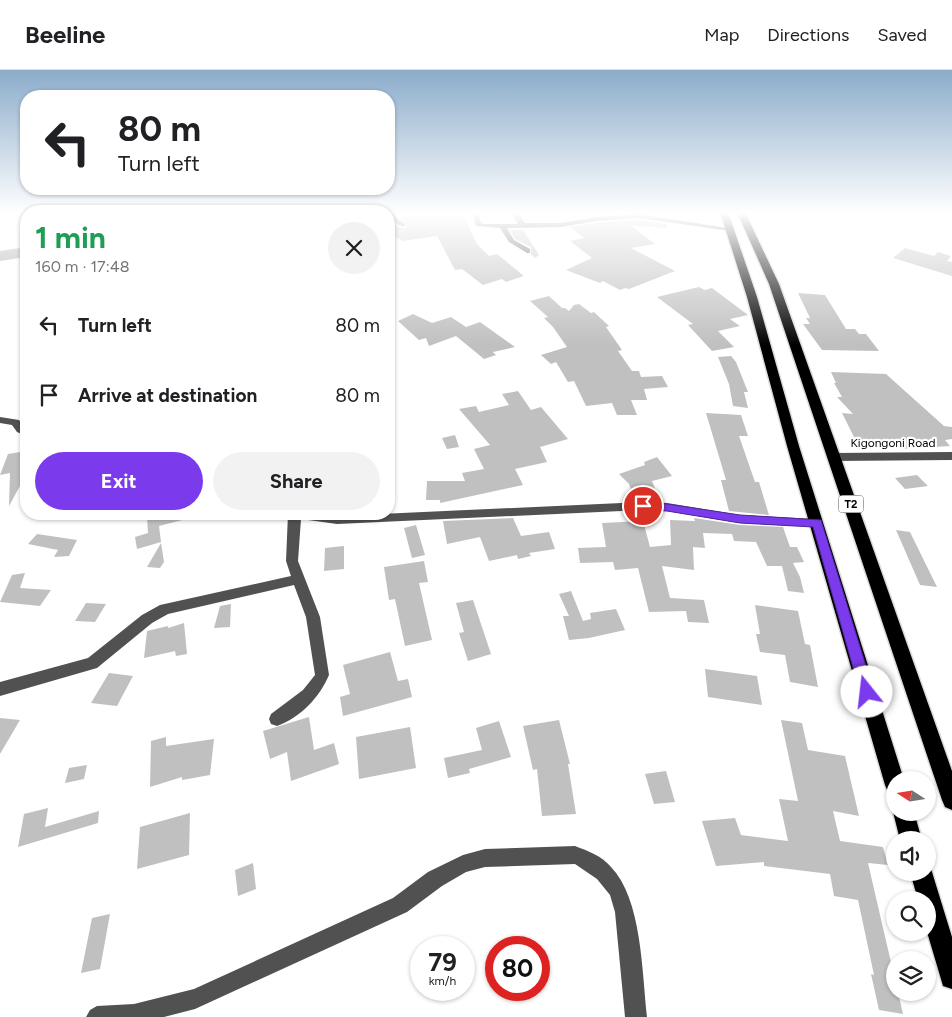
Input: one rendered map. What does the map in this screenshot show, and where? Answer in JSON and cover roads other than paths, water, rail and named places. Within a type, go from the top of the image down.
[{"type":"highway","points":[[739,256],[793,446],[891,771]]},
{"type":"highway","name":"T2","points":[[761,256],[774,284],[952,800]]},
{"type":"highway","points":[[924,881],[952,977]]},
{"type":"street","points":[[0,420],[15,422],[20,429]]},
{"type":"street","name":"Kigongoni Road","points":[[834,457],[952,456]]},
{"type":"street","points":[[395,517],[643,506],[667,507],[740,519],[817,523]]},
{"type":"street","points":[[277,720],[308,697],[322,675],[314,618],[291,554],[294,520]]},
{"type":"street","points":[[0,689],[92,663],[146,619],[165,609],[299,579]]},
{"type":"street","points":[[98,1017],[134,1014],[195,999],[400,905],[435,880],[463,864],[485,858],[575,855],[590,861],[604,872],[618,890],[625,912],[636,1017]]}]
